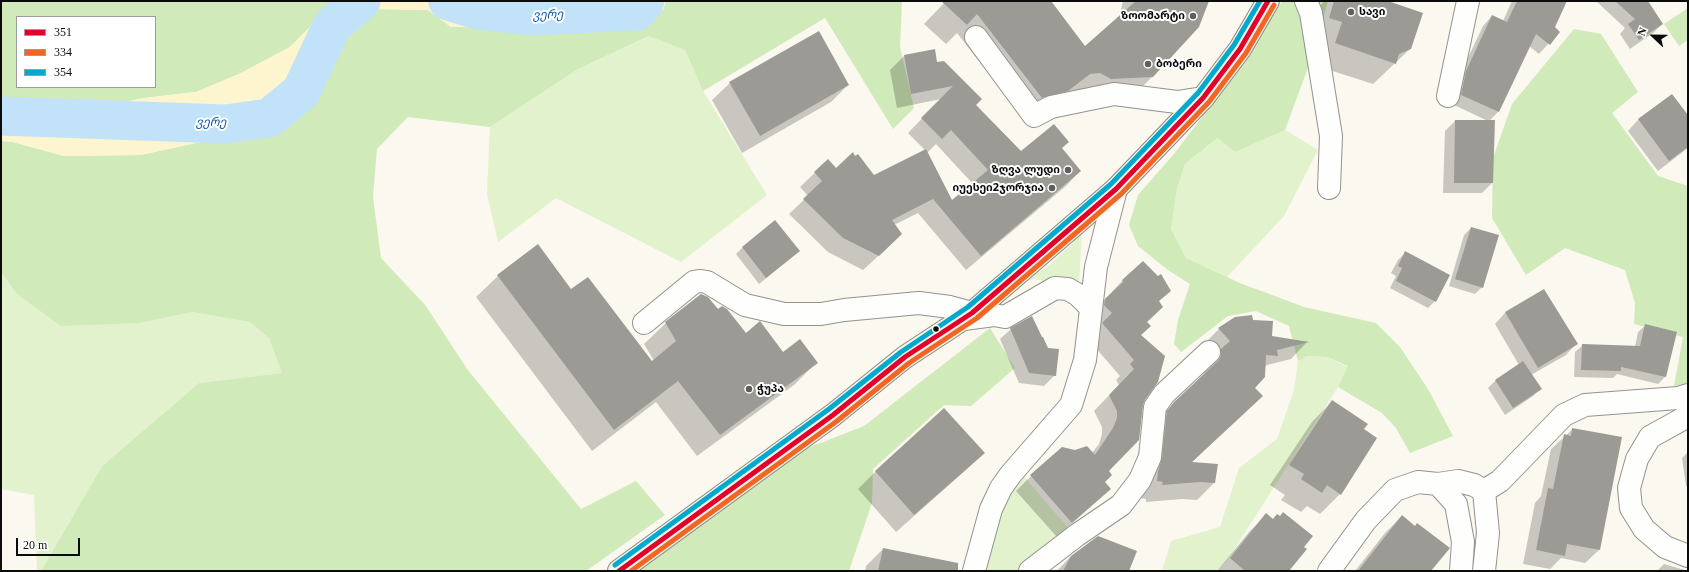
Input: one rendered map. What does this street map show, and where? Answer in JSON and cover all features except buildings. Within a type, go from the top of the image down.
[{"type":"main road","points":[[619,571],[833,415],[905,357],[968,316],[1116,189],[1203,98],[1240,48],[1268,1]]},
{"type":"street","points":[[1306,1],[1311,13],[1331,136],[1329,188]]},
{"type":"street","points":[[1448,96],[1468,1]]},
{"type":"street","points":[[976,37],[1034,116],[1051,107],[1114,94],[1177,102],[1203,98]]},
{"type":"street","points":[[974,571],[991,509],[1001,488],[1011,474],[1071,405],[1085,360],[1096,267],[1116,189]]},
{"type":"street","points":[[644,323],[694,282],[701,281],[707,282],[745,305],[784,314],[821,314],[844,310],[918,303],[950,308],[968,316],[994,315],[1005,317],[1055,288],[1068,289],[1078,295],[1091,308]]},
{"type":"street","points":[[1030,571],[1077,535],[1121,505],[1140,480],[1150,457],[1155,407],[1164,394],[1209,352]]},
{"type":"street","points":[[1484,491],[1500,481],[1564,415],[1585,405],[1678,398],[1688,395]]},
{"type":"street","points":[[1688,416],[1650,437],[1637,459],[1629,488],[1631,508],[1644,529],[1665,547],[1688,556]]},
{"type":"street","points":[[1329,571],[1366,520],[1395,490],[1418,482],[1438,484],[1458,482],[1474,485],[1484,491]]},
{"type":"street","points":[[1438,484],[1456,504],[1462,542],[1461,571]]},
{"type":"street","points":[[1484,491],[1488,533],[1484,571]]},
{"type":"green space","points":[[1,1],[339,1],[333,4],[290,47],[239,74],[196,92],[144,98],[100,107],[41,110],[1,105]]},
{"type":"green space","points":[[666,1],[902,1],[900,47],[914,108],[893,129],[825,18],[703,91],[685,50],[649,36],[578,69],[490,127],[408,117],[377,149],[373,197],[381,258],[426,306],[467,369],[581,509],[636,481],[665,515],[586,571],[41,571],[102,466],[199,383],[282,373],[269,338],[250,322],[192,312],[140,323],[61,326],[16,293],[1,272],[1,141],[13,142],[64,156],[140,155],[275,126],[322,60],[340,29],[373,9],[428,10],[451,27],[663,10]]},
{"type":"green space","points":[[1282,1],[1328,1],[1316,46],[1285,130],[1235,152],[1218,138],[1185,164],[1177,189],[1171,229],[1186,258],[1240,283],[1304,307],[1376,323],[1400,347],[1428,389],[1453,436],[1410,453],[1396,428],[1382,413],[1338,387],[1348,366],[1327,357],[1307,356],[1298,361],[1289,326],[1256,311],[1228,316],[1181,352],[1174,344],[1178,320],[1190,284],[1168,270],[1138,246],[1129,225],[1138,195],[1174,154],[1242,64]]},
{"type":"green space","points":[[1688,8],[1688,40],[1679,46],[1664,24]]},
{"type":"green space","points":[[1574,29],[1601,34],[1638,92],[1612,113],[1658,176],[1688,186],[1688,383],[1674,386],[1683,337],[1634,324],[1635,303],[1625,270],[1565,248],[1526,275],[1492,218],[1493,158],[1512,104]]},
{"type":"green space","points":[[650,36],[685,50],[703,91],[767,195],[681,262],[556,198],[498,242],[487,193],[490,127],[578,69]]},
{"type":"green space","points":[[1285,130],[1318,150],[1284,216],[1227,277],[1186,258],[1171,229],[1177,189],[1185,164],[1219,138],[1235,152]]},
{"type":"green space","points":[[1082,231],[1078,301],[1052,283],[1035,279],[1017,284],[1047,267],[1070,246]]},
{"type":"green space","points":[[1,272],[16,293],[140,323],[192,312],[250,322],[269,338],[283,373],[199,383],[102,466],[41,571],[37,571],[34,495],[1,489]]},
{"type":"green space","points":[[990,328],[1015,368],[971,406],[944,405],[873,469],[872,503],[849,571],[631,571],[800,451],[864,426]]},
{"type":"green space","points":[[1307,356],[1327,357],[1348,367],[1338,387],[1226,562],[1216,571],[1162,571],[1171,541],[1220,527],[1239,468],[1277,439],[1294,390],[1298,361]]},
{"type":"green space","points":[[1016,467],[1069,529],[1017,571],[985,571],[988,548]]},
{"type":"sand","points":[[339,1],[666,1],[663,10],[637,26],[566,28],[451,27],[428,10],[373,9],[340,29],[301,97],[275,126],[141,155],[64,156],[13,142],[1,141],[1,105],[41,110],[100,107],[144,98],[196,92],[239,74],[290,47],[333,4]]},
{"type":"waterway","name":"ვერე","points":[[1,116],[225,124],[269,118],[301,92],[332,26],[361,1]]},
{"type":"waterway","name":"ვერე","points":[[448,1],[477,10],[529,16],[637,11],[645,1]]},
{"type":"transit line","name":"354","points":[[615,565],[829,409],[901,352],[968,307],[1111,184],[1198,93],[1234,45],[1260,1]]},
{"type":"transit line","name":"351","points":[[619,571],[833,415],[905,357],[972,313],[1116,189],[1203,98],[1240,49],[1268,1]]},
{"type":"transit line","name":"334","points":[[631,571],[837,421],[909,363],[977,318],[1121,194],[1209,102],[1246,53],[1274,5]]},
{"type":"place","name":"სავი","points":[[1351,12]]},
{"type":"place","name":"ზოომარტი","points":[[1193,16]]},
{"type":"place","name":"ბობერი","points":[[1148,64]]},
{"type":"place","name":"ზღვა ლუდი","points":[[1068,170]]},
{"type":"place","name":"იუესეი2ჯორჯია","points":[[1052,188]]},
{"type":"place","name":"ჭუპა","points":[[749,389]]}]
